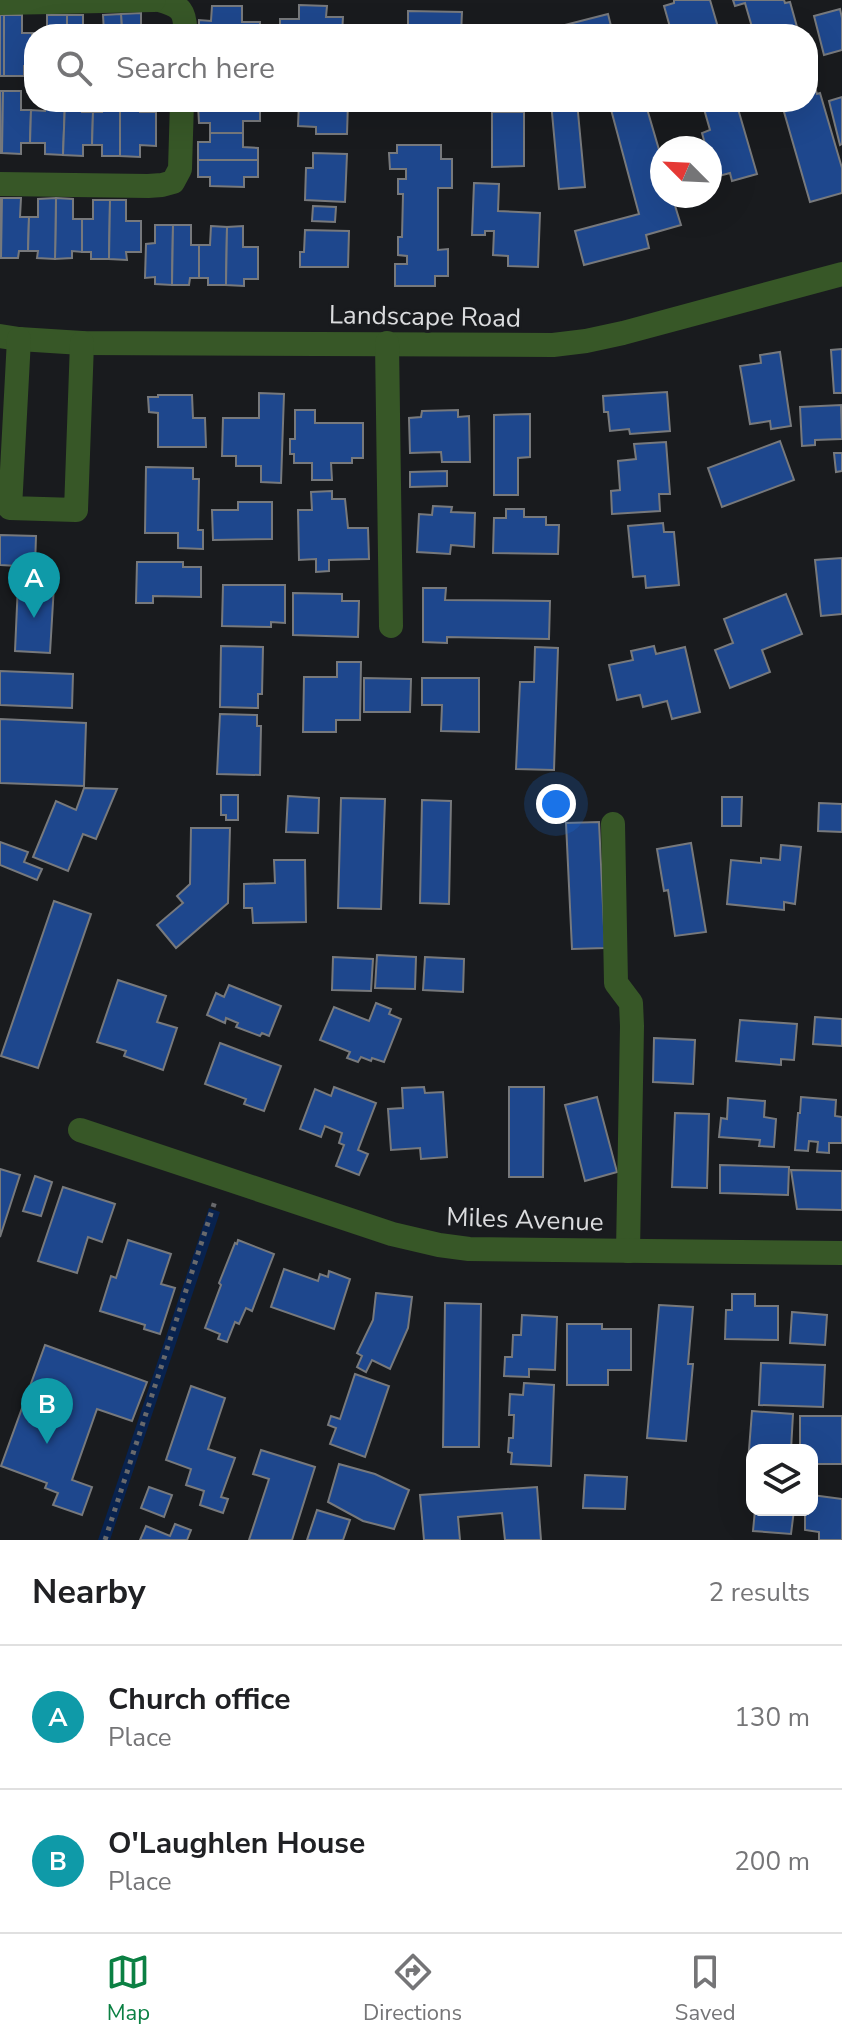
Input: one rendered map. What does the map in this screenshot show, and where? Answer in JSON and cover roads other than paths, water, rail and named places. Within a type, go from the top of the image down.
[{"type":"street","points":[[0,3],[166,1],[179,8],[184,15],[184,24]]},
{"type":"street","points":[[0,184],[148,186],[173,182],[180,169],[182,112]]},
{"type":"street","name":"Landscape Road","points":[[9,338],[82,343],[553,345],[586,341],[842,274]]},
{"type":"street","points":[[9,338],[5,508],[76,510],[82,343]]},
{"type":"street","points":[[387,343],[391,626]]},
{"type":"street","points":[[613,824],[616,983],[631,1003],[632,1026],[628,1251]]},
{"type":"street","name":"Miles Avenue","points":[[80,1130],[392,1234],[439,1245],[469,1249],[842,1253]]},
{"type":"place","name":"Church office","points":[[34,618]]},
{"type":"place","name":"O'Laughlen House","points":[[47,1444]]}]
